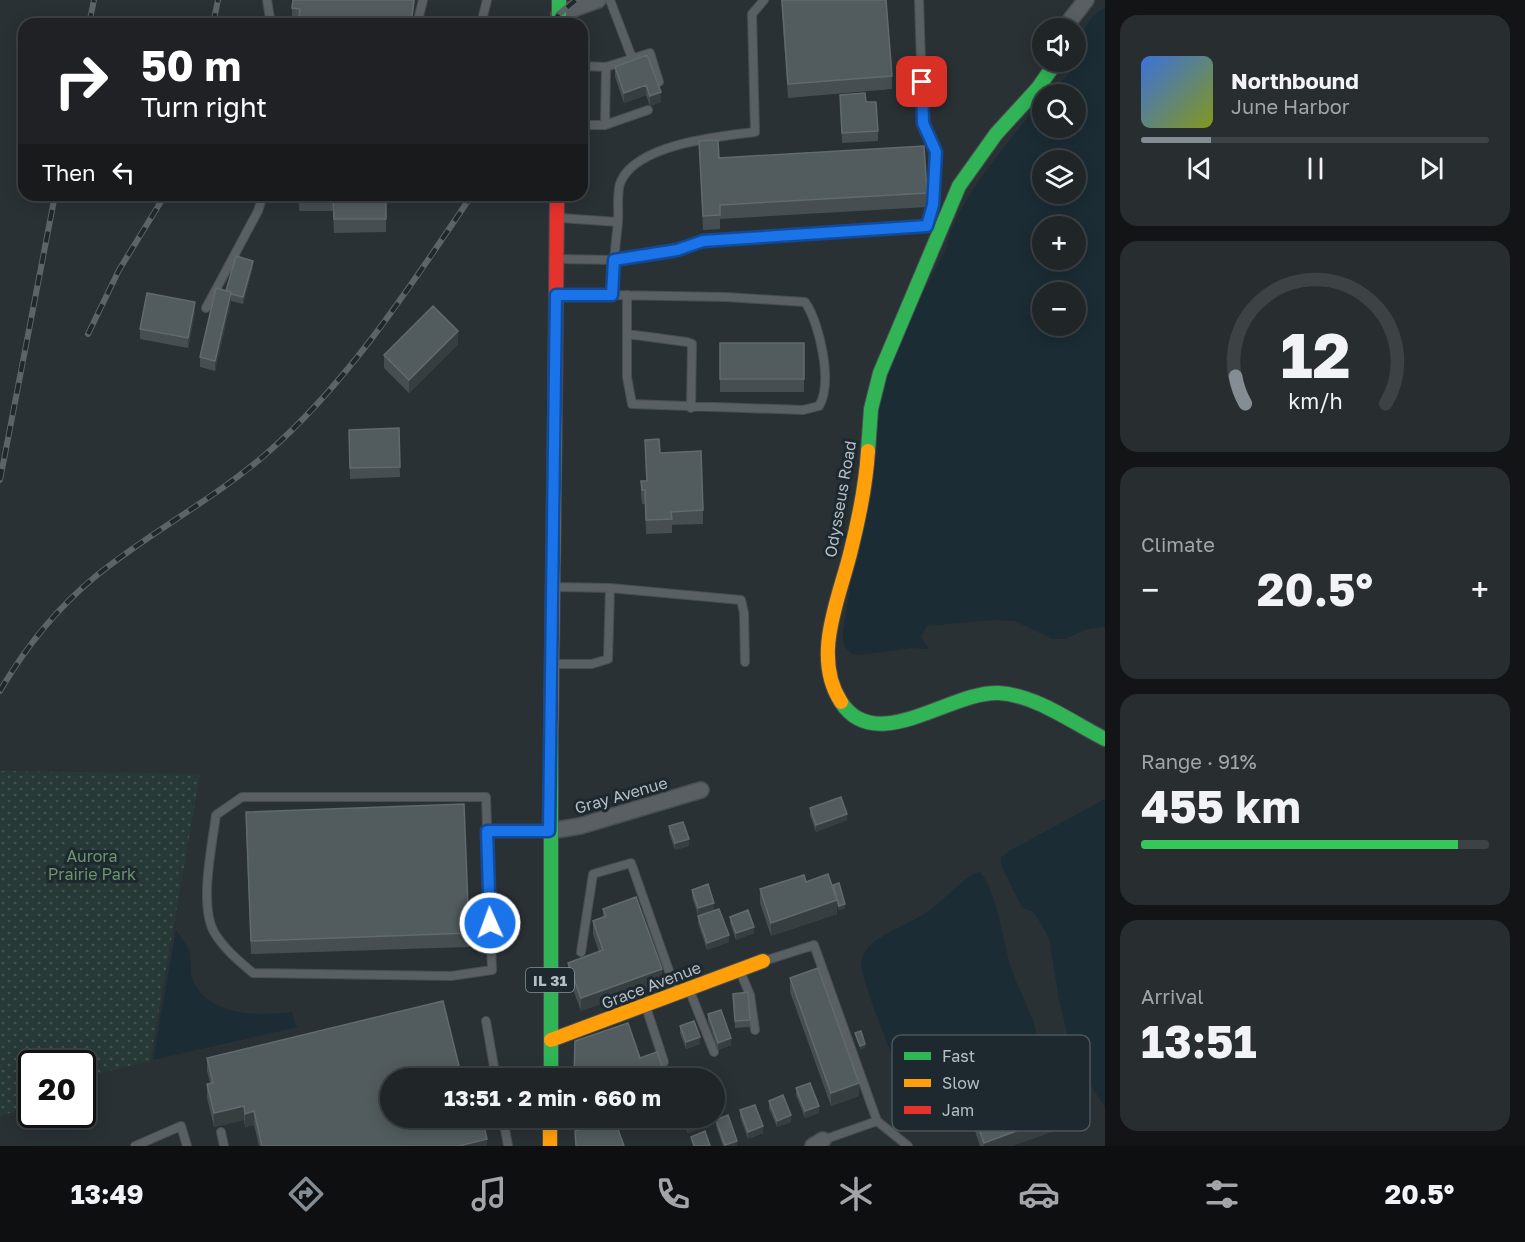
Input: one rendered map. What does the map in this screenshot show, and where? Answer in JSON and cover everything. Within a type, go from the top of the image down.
[{"type":"street","points":[[559,13],[598,0]]},
{"type":"street","points":[[1072,18],[1086,0]]},
{"type":"street","name":"Odysseus Road","points":[[1049,72],[1038,88],[996,134],[959,186],[885,359],[875,387],[865,472],[851,549],[829,632],[828,648],[834,692],[842,705],[860,719],[885,724],[901,722],[918,718],[955,701],[999,693],[1019,698],[1105,739]]},
{"type":"street","name":"IL 31","points":[[551,1068],[549,831],[556,201]]},
{"type":"street","name":"Gray Avenue","points":[[549,831],[580,826],[701,790]]},
{"type":"street","name":"Grace Avenue","points":[[551,1040],[763,961]]},
{"type":"street","points":[[550,1128],[550,1146]]},
{"type":"lane","points":[[267,0],[270,18]]},
{"type":"lane","points":[[418,18],[423,0]]},
{"type":"lane","points":[[482,18],[487,0]]},
{"type":"lane","points":[[610,0],[632,58]]},
{"type":"lane","points":[[612,295],[620,181],[638,162],[690,140],[755,132],[752,14],[764,0]]},
{"type":"lane","points":[[556,258],[614,260],[677,250],[703,241],[927,226],[933,205],[936,152],[923,123],[919,0]]},
{"type":"lane","points":[[588,66],[606,67],[650,53],[659,82]]},
{"type":"lane","points":[[605,125],[606,67]]},
{"type":"lane","points":[[588,126],[605,125],[648,110]]},
{"type":"lane","points":[[206,308],[258,211],[261,201]]},
{"type":"lane","points":[[556,218],[618,222]]},
{"type":"lane","points":[[556,295],[627,295],[726,297],[805,302],[814,314],[824,359],[823,400],[819,406],[803,410],[691,408],[632,404],[627,377],[627,295]]},
{"type":"lane","points":[[627,334],[687,342],[692,345],[691,408]]},
{"type":"lane","points":[[552,587],[610,588],[741,600],[744,613],[745,662]]},
{"type":"lane","points":[[551,663],[592,664],[608,659],[610,588]]},
{"type":"lane","points":[[242,797],[486,797],[487,831],[492,970],[450,976],[254,973],[229,953],[213,930],[206,886],[216,815],[242,797]]},
{"type":"lane","points":[[487,831],[549,831]]},
{"type":"lane","points":[[581,952],[593,874],[631,863],[683,991],[714,1052]]},
{"type":"lane","points":[[763,961],[813,945],[877,1120],[908,1146]]},
{"type":"lane","points":[[740,970],[750,995],[755,1030]]},
{"type":"lane","points":[[645,1005],[664,1062]]},
{"type":"lane","points":[[486,1020],[494,1068]]},
{"type":"lane","points":[[818,1143],[877,1120]]},
{"type":"lane","points":[[135,1146],[181,1126],[187,1146]]},
{"type":"lane","points":[[505,1128],[508,1146]]},
{"type":"lane","points":[[221,1132],[224,1146]]},
{"type":"green space","name":"Aurora Prairie Park","points":[[0,771],[200,774],[150,1061],[96,1074],[96,1050],[18,1050],[16,1111],[0,1116]]},
{"type":"water","points":[[1105,8],[1105,627],[1087,629],[1065,639],[1052,639],[1015,621],[993,620],[927,626],[921,637],[929,649],[912,648],[861,655],[851,653],[844,646],[843,632],[881,397],[897,342],[946,249],[950,232],[970,194],[1032,111],[1032,138],[1086,138],[1086,84],[1060,84],[1070,72],[1086,72],[1086,26],[1093,16]]},
{"type":"water","points":[[1105,799],[1105,1107],[1090,1084],[1090,1035],[1068,1035],[1059,1000],[1049,938],[1034,912],[1022,908],[1001,865],[1001,858],[1009,851]]},
{"type":"water","points":[[980,872],[991,893],[1009,962],[1037,1035],[892,1035],[892,1053],[872,1003],[861,965],[863,956],[875,941],[926,913],[974,874]]},
{"type":"water","points":[[176,930],[189,950],[194,983],[212,1002],[224,1008],[252,1014],[292,1012],[298,1027],[153,1060]]},
{"type":"building","points":[[293,0],[414,0],[412,18],[299,18],[300,9],[292,8]]},
{"type":"building","points":[[782,0],[886,0],[892,76],[788,84]]},
{"type":"building","points":[[647,55],[661,92],[650,96],[646,85],[624,93],[615,67]]},
{"type":"building","points":[[865,93],[866,102],[876,102],[878,131],[842,133],[840,95]]},
{"type":"building","points":[[718,140],[719,158],[924,146],[927,193],[720,205],[720,215],[703,216],[699,141]]},
{"type":"building","points":[[333,201],[386,201],[386,219],[334,219]]},
{"type":"building","points":[[236,256],[253,261],[243,297],[226,291]]},
{"type":"building","points":[[216,288],[231,292],[215,361],[200,357]]},
{"type":"building","points":[[147,293],[195,302],[188,338],[140,329]]},
{"type":"building","points":[[433,306],[458,331],[409,380],[384,355]]},
{"type":"building","points":[[720,343],[804,343],[804,379],[720,379]]},
{"type":"building","points":[[399,428],[400,467],[350,468],[349,430]]},
{"type":"building","points":[[659,439],[660,453],[701,451],[703,510],[671,512],[672,519],[646,520],[645,490],[642,490],[641,481],[647,481],[645,440]]},
{"type":"building","points":[[841,797],[847,814],[816,825],[810,808]]},
{"type":"building","points":[[464,804],[469,933],[251,941],[246,812]]},
{"type":"building","points":[[683,822],[689,839],[675,843],[669,826]]},
{"type":"building","points":[[828,874],[837,900],[771,923],[760,889],[804,875],[806,882]]},
{"type":"building","points":[[839,883],[845,904],[839,906],[833,885]]},
{"type":"building","points":[[708,884],[714,903],[698,908],[692,890]]},
{"type":"building","points":[[636,897],[662,969],[581,998],[568,963],[603,950],[593,921],[606,916],[603,909]]},
{"type":"building","points":[[719,909],[729,935],[707,943],[698,916]]},
{"type":"building","points":[[748,910],[754,927],[736,933],[730,917]]},
{"type":"building","points":[[818,968],[859,1083],[831,1093],[790,978]]},
{"type":"building","points":[[748,992],[750,1020],[735,1021],[733,994]]},
{"type":"building","points":[[443,1001],[460,1068],[380,1068],[380,1128],[484,1128],[487,1139],[459,1146],[262,1146],[254,1111],[245,1114],[244,1106],[214,1113],[207,1084],[213,1083],[207,1058]]},
{"type":"building","points":[[721,1010],[731,1038],[718,1043],[708,1014]]},
{"type":"building","points":[[694,1021],[700,1037],[686,1042],[680,1026]]},
{"type":"building","points":[[628,1023],[640,1058],[657,1052],[663,1068],[574,1068],[575,1041]]},
{"type":"building","points":[[861,1031],[865,1044],[860,1046],[855,1033]]},
{"type":"building","points":[[810,1083],[819,1106],[805,1111],[796,1088]]},
{"type":"building","points":[[783,1095],[791,1115],[777,1121],[769,1101]]},
{"type":"building","points":[[755,1105],[763,1126],[748,1132],[740,1110]]},
{"type":"building","points":[[728,1115],[737,1141],[725,1145],[719,1128],[725,1128],[725,1116]]},
{"type":"building","points":[[583,1128],[618,1128],[624,1146],[576,1146],[575,1131]]},
{"type":"building","points":[[705,1131],[710,1146],[694,1146],[691,1137]]},
{"type":"building","points":[[980,1131],[1016,1131],[984,1143]]},
{"type":"railway","points":[[90,18],[94,0]]},
{"type":"railway","points":[[214,18],[218,0]]},
{"type":"railway","points":[[557,18],[576,0]]},
{"type":"railway","points":[[0,480],[54,201]]},
{"type":"railway","points":[[88,334],[119,270],[161,201]]},
{"type":"railway","points":[[0,691],[20,659],[43,629],[82,588],[138,545],[246,471],[325,396],[402,298],[468,201]]},
{"type":"traffic: fast","points":[[559,0],[559,18]]},
{"type":"traffic: fast","points":[[868,451],[871,409],[880,373],[959,186],[996,134],[1038,88],[1049,72]]},
{"type":"traffic: fast","points":[[841,702],[856,717],[874,723],[894,723],[959,701],[999,693],[1040,704],[1105,739]]},
{"type":"traffic: fast","points":[[551,733],[551,1068]]},
{"type":"traffic: slow","points":[[551,733],[555,404]]},
{"type":"traffic: slow","points":[[841,702],[832,684],[828,665],[828,646],[835,607],[859,513],[868,451]]},
{"type":"traffic: slow","points":[[551,1040],[763,961]]},
{"type":"traffic: slow","points":[[550,1128],[550,1146]]},
{"type":"traffic: jam","points":[[555,404],[557,201]]},
{"type":"route","points":[[490,923],[487,831],[549,831],[556,295],[612,295],[614,260],[677,250],[703,241],[927,226],[933,205],[936,152],[923,123],[922,82]]}]
